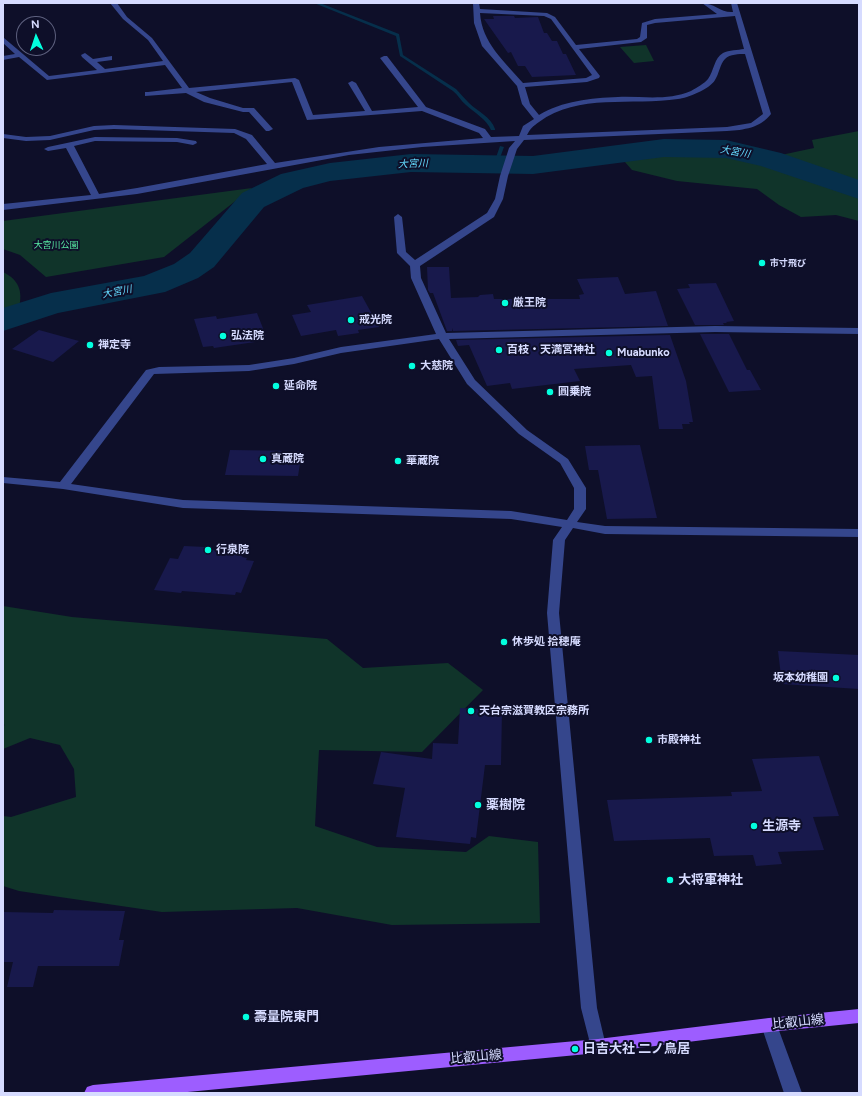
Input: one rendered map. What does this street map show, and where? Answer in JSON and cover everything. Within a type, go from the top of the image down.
[{"type":"main road","name":"比叡山線","points":[[93,1093],[598,1046],[769,1025],[859,1016]]},
{"type":"street","points":[[113,3],[125,18],[150,40],[186,90],[206,100],[243,110],[251,110],[269,129]]},
{"type":"street","points":[[476,3],[477,23],[486,46],[521,85],[526,104],[538,119]]},
{"type":"street","points":[[705,3],[722,14]]},
{"type":"street","points":[[3,207],[96,197],[327,156],[379,149],[488,140],[696,131],[748,127],[761,122],[767,114],[734,3]]},
{"type":"street","points":[[477,11],[544,14],[553,18],[596,76],[587,80],[521,85]]},
{"type":"street","points":[[575,47],[639,41],[643,38],[644,24],[655,21],[722,14],[737,14]]},
{"type":"street","points":[[4,40],[16,51]]},
{"type":"street","points":[[415,265],[491,215],[499,199],[504,176],[513,148],[522,138],[526,128],[552,110],[572,104],[618,99],[654,100],[679,97],[694,92],[711,81],[721,58],[727,54],[749,51]]},
{"type":"street","points":[[86,55],[103,71]]},
{"type":"street","points":[[3,58],[16,56]]},
{"type":"street","points":[[22,56],[47,78],[167,63]]},
{"type":"street","points":[[92,61],[109,58]]},
{"type":"street","points":[[384,58],[423,109]]},
{"type":"street","points":[[148,94],[295,80],[310,118],[423,109],[482,131],[485,133],[488,140]]},
{"type":"street","points":[[352,83],[370,113]]},
{"type":"street","points":[[3,136],[26,139],[50,138],[101,128],[235,131],[249,137],[273,166]]},
{"type":"street","points":[[48,149],[95,139],[177,140],[193,143]]},
{"type":"street","points":[[69,145],[96,197]]},
{"type":"street","points":[[398,217],[402,253],[415,265],[416,278],[442,336],[471,382],[523,432],[564,461],[580,488],[580,509],[559,540],[553,613],[589,1008],[598,1046]]},
{"type":"street","points":[[63,486],[150,372],[159,370],[190,368],[249,368],[294,362],[341,350],[442,336],[715,329],[859,331]]},
{"type":"street","points":[[3,480],[63,486],[183,504],[511,515],[605,530],[859,533]]},
{"type":"street","points":[[769,1025],[793,1093]]},
{"type":"green space","points":[[646,45],[654,61],[634,63],[620,47]]},
{"type":"green space","points":[[859,131],[859,187],[781,155],[814,148],[812,140]]},
{"type":"green space","points":[[695,152],[772,164],[859,196],[859,221],[836,215],[801,217],[779,205],[757,189],[677,181],[632,170],[624,161],[645,155]]},
{"type":"green space","name":"大宮川公園","points":[[252,188],[164,257],[46,277],[20,255],[3,249],[3,221]]},
{"type":"green space","points":[[3,272],[16,282],[20,291],[20,302],[19,308],[3,314]]},
{"type":"green space","points":[[3,606],[72,617],[327,639],[363,668],[448,663],[483,690],[422,752],[319,750],[315,826],[377,847],[466,852],[489,836],[538,842],[540,923],[392,925],[297,908],[162,912],[19,891],[3,886],[3,816],[11,817],[76,797],[74,769],[60,745],[30,738],[3,749],[3,726],[5,725],[3,724]]},
{"type":"building","points":[[493,16],[514,16],[515,18],[538,17],[544,33],[547,33],[552,41],[557,41],[563,54],[566,54],[576,75],[532,77],[525,66],[518,66],[511,52],[508,53],[484,19],[494,19]]},
{"type":"building","points":[[427,267],[449,267],[451,298],[478,297],[480,295],[493,294],[494,299],[580,299],[579,295],[584,294],[577,279],[618,277],[625,294],[656,291],[668,326],[453,331],[452,328],[452,331],[447,331],[433,293],[430,293],[428,290]]},
{"type":"building","points":[[716,283],[734,321],[723,323],[724,325],[695,325],[677,289],[690,288],[688,284]]},
{"type":"building","points":[[362,296],[379,327],[358,330],[359,333],[338,336],[336,330],[301,336],[292,315],[311,312],[307,305]]},
{"type":"building","points":[[257,313],[266,336],[254,338],[255,342],[214,348],[213,346],[203,347],[194,319],[216,316],[217,319]]},
{"type":"building","points":[[39,330],[79,341],[53,362],[12,349]]},
{"type":"building","points":[[700,334],[729,334],[747,370],[750,370],[761,390],[729,392]]},
{"type":"building","points":[[670,335],[686,381],[693,422],[689,422],[690,424],[682,424],[683,429],[659,429],[652,376],[636,377],[631,365],[574,369],[580,381],[512,389],[510,383],[487,386],[469,345],[458,346],[456,340]]},
{"type":"building","points":[[640,445],[657,518],[607,519],[598,470],[589,470],[585,446]]},
{"type":"building","points":[[230,450],[302,451],[298,476],[225,475]]},
{"type":"building","points":[[184,546],[206,547],[205,549],[244,554],[242,557],[247,558],[246,560],[254,561],[241,593],[236,592],[235,595],[182,591],[181,593],[154,590],[170,558],[178,559]]},
{"type":"building","points":[[778,651],[859,655],[859,689],[782,684]]},
{"type":"building","points":[[460,708],[502,710],[501,765],[485,765],[476,838],[471,837],[470,844],[396,837],[405,788],[373,784],[381,752],[432,759],[433,743],[458,744]]},
{"type":"building","points":[[819,756],[839,816],[813,817],[824,850],[778,852],[782,864],[756,866],[753,855],[714,856],[710,838],[614,841],[607,800],[732,796],[731,792],[762,791],[752,759]]},
{"type":"building","points":[[54,910],[125,911],[119,940],[124,940],[119,966],[38,966],[33,987],[7,987],[13,962],[3,962],[3,912],[53,913]]},
{"type":"waterway","points":[[316,3],[398,35],[401,55],[454,90],[466,103],[491,124],[493,129]]},
{"type":"waterway","points":[[495,166],[502,147]]},
{"type":"waterway","name":"大宮川","points":[[3,320],[51,304],[153,285],[186,271],[202,260],[253,200],[292,181],[330,172],[411,163],[533,165],[664,148],[726,149],[770,159],[859,190]]},
{"type":"waterway","name":"大宮川","points":[[3,314],[7,319]]},
{"type":"place","name":"市寸飛び","points":[[762,263]]},
{"type":"place","name":"厳王院","points":[[505,303]]},
{"type":"place","name":"戒光院","points":[[351,320]]},
{"type":"place","name":"弘法院","points":[[223,336]]},
{"type":"place","name":"禅定寺","points":[[90,345]]},
{"type":"place","name":"百枝・天満宮神社","points":[[499,350]]},
{"type":"place","name":"Muabunko","points":[[609,353]]},
{"type":"place","name":"大慈院","points":[[412,366]]},
{"type":"place","name":"延命院","points":[[276,386]]},
{"type":"place","name":"圓乗院","points":[[550,392]]},
{"type":"place","name":"真蔵院","points":[[263,459]]},
{"type":"place","name":"華蔵院","points":[[398,461]]},
{"type":"place","name":"行泉院","points":[[208,550]]},
{"type":"place","name":"休歩処 拾穂庵","points":[[504,642]]},
{"type":"place","name":"坂本幼稚園","points":[[836,678]]},
{"type":"place","name":"天台宗滋賀教区宗務所","points":[[471,711]]},
{"type":"place","name":"市殿神社","points":[[649,740]]},
{"type":"place","name":"薬樹院","points":[[478,805]]},
{"type":"place","name":"生源寺","points":[[754,826]]},
{"type":"place","name":"大将軍神社","points":[[670,880]]},
{"type":"place","name":"壽量院東門","points":[[246,1017]]},
{"type":"place","name":"日吉大社 二ノ鳥居","points":[[575,1049]]}]
